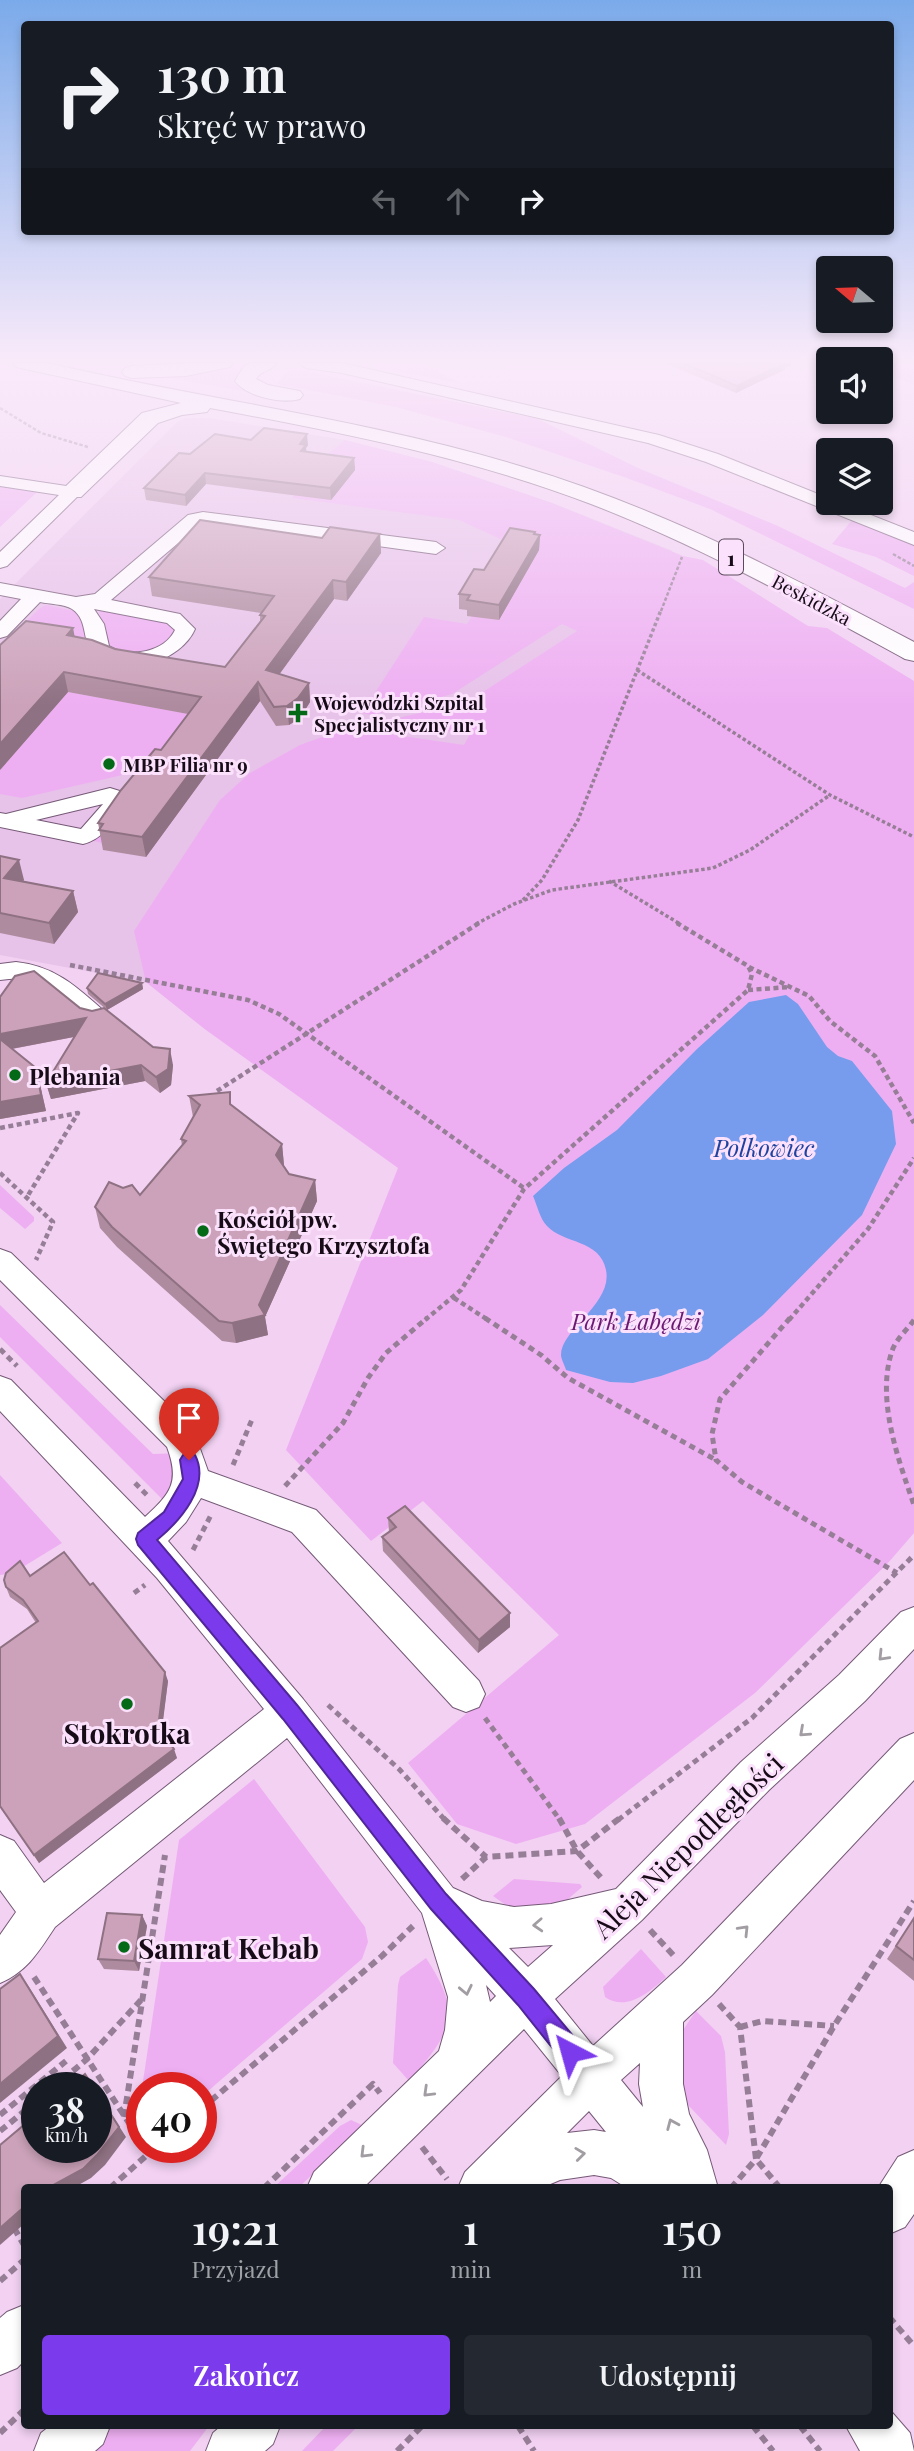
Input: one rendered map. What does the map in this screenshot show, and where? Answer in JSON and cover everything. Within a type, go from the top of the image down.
[{"type":"main road","points":[[73,492],[88,477]]},
{"type":"main road","name":"Beskidzka","points":[[530,477],[566,488],[671,529],[850,607],[904,622]]},
{"type":"main road","name":"Beskidzka","points":[[578,477],[638,498],[748,545],[850,607],[914,653]]},
{"type":"main road","points":[[850,607],[914,667]]},
{"type":"street","points":[[762,477],[914,539]]},
{"type":"street","points":[[0,481],[73,492]]},
{"type":"street","points":[[0,562],[73,492]]},
{"type":"street","points":[[82,603],[101,599],[194,519],[203,517],[436,548]]},
{"type":"street","points":[[0,589],[173,618],[185,629],[184,636],[171,650],[149,657],[108,655],[99,648],[89,614],[82,603]]},
{"type":"street","points":[[0,632],[35,596]]},
{"type":"street","points":[[0,972],[19,969],[49,977],[96,1018]]},
{"type":"street","points":[[8,1269],[181,1439],[189,1460],[192,1480],[170,1518],[145,1539]]},
{"type":"street","points":[[0,1389],[145,1539],[290,1712],[439,1902],[526,1997],[677,2184]]},
{"type":"street","points":[[192,1480],[304,1521],[466,1694]]},
{"type":"street","name":"Aleja Niepodległości","points":[[334,2184],[526,1997],[628,1906],[755,1776],[852,1688],[914,1624]]},
{"type":"street","points":[[8,1956],[40,1912],[290,1712]]},
{"type":"street","points":[[485,2184],[592,2077],[696,1980],[909,1767]]},
{"type":"street","points":[[0,1855],[40,1912]]},
{"type":"street","points":[[439,1902],[481,1922],[516,1926],[567,1923],[628,1906]]},
{"type":"street","name":"Aleja Niepodległości","points":[[439,1902],[469,1997],[467,2031],[457,2064]]},
{"type":"street","points":[[662,2011],[661,2084],[668,2120],[684,2150],[694,2184]]},
{"type":"street","points":[[502,2184],[545,2162],[583,2150],[626,2161],[658,2184]]},
{"type":"street","points":[[893,2205],[914,2173]]},
{"type":"street","points":[[0,2351],[21,2332]]},
{"type":"street","points":[[59,2451],[82,2429]]},
{"type":"street","points":[[231,2451],[252,2429]]},
{"type":"street","points":[[874,2429],[892,2451]]},
{"type":"path","points":[[523,900],[542,880],[578,820],[683,556],[679,550]]},
{"type":"path","points":[[637,670],[830,795],[914,837]]},
{"type":"path","points":[[217,1091],[465,930],[523,900],[552,890],[713,868],[750,850],[830,795]]},
{"type":"path","points":[[609,881],[748,966],[809,996],[830,1021],[874,1056],[914,1123]]},
{"type":"path","points":[[60,963],[248,1000],[279,1014],[524,1188]]},
{"type":"path","points":[[264,1506],[343,1423],[368,1378],[386,1353],[454,1298],[524,1188],[748,990],[752,974],[748,966]]},
{"type":"path","points":[[748,990],[790,987]]},
{"type":"path","points":[[0,1128],[78,1113],[27,1197]]},
{"type":"path","points":[[716,1460],[712,1434],[720,1399],[867,1229],[914,1158]]},
{"type":"path","points":[[0,1173],[54,1222],[34,1264],[8,1269]]},
{"type":"path","points":[[454,1298],[541,1355],[568,1378],[716,1460],[742,1482],[897,1573]]},
{"type":"path","points":[[914,1321],[894,1348],[888,1373],[894,1429],[903,1474],[914,1505]]},
{"type":"path","points":[[217,2095],[382,1956],[486,1857],[577,1851],[752,1718],[914,1555]]},
{"type":"path","points":[[466,1694],[553,1807],[577,1851]]},
{"type":"path","points":[[124,2117],[173,1805]]},
{"type":"path","points":[[777,2184],[757,2159],[834,2026],[914,1901]]},
{"type":"path","points":[[8,1956],[87,2059],[126,2120]]},
{"type":"path","points":[[70,2072],[87,2059],[143,1998]]},
{"type":"path","points":[[740,2027],[763,2021],[834,2026]]},
{"type":"path","points":[[53,2072],[66,2061]]},
{"type":"path","points":[[268,2184],[373,2084]]},
{"type":"path","points":[[0,2115],[21,2098]]},
{"type":"path","points":[[0,2131],[21,2114]]},
{"type":"path","points":[[114,2184],[132,2163]]},
{"type":"path","points":[[10,2224],[21,2240]]},
{"type":"path","points":[[0,2281],[21,2263]]},
{"type":"path","points":[[893,2322],[914,2347]]},
{"type":"path","points":[[0,2432],[21,2413]]},
{"type":"path","points":[[397,2451],[419,2429]]},
{"type":"path","points":[[520,2429],[534,2451]]},
{"type":"path","points":[[755,2429],[773,2451]]},
{"type":"path","points":[[802,2429],[820,2451]]},
{"type":"shaded area","name":"Wojewódzki Szpital Specjalistyczny nr 1","points":[[122,477],[477,477],[552,503],[673,551],[206,1030],[146,982],[0,955],[0,599]]},
{"type":"green space","name":"Park Łabędzi","points":[[309,477],[477,477],[552,503],[683,556],[703,560],[808,626],[827,628],[914,681],[914,1533],[888,1563],[755,1693],[585,1824],[516,1844],[457,1824],[408,1763],[559,1635],[423,1501],[371,1541],[286,1450],[398,1168],[206,1030],[146,982],[134,931],[220,800],[250,773],[300,745],[347,728],[464,745],[470,734],[379,722],[466,703],[577,631],[562,624],[452,694],[372,715],[362,713],[424,617],[467,624],[472,616],[499,620],[534,546],[509,543],[459,520],[292,498]]},
{"type":"green space","points":[[625,477],[661,477],[778,526],[905,588],[914,582],[914,609],[710,509]]},
{"type":"green space","points":[[0,486],[37,492],[0,527]]},
{"type":"green space","points":[[853,519],[914,543],[914,576],[876,557],[832,544]]},
{"type":"green space","points":[[46,605],[75,611],[83,617],[99,665],[0,656],[0,647]]},
{"type":"green space","points":[[99,610],[171,620],[178,636],[146,654],[113,649],[104,642]]},
{"type":"green space","points":[[68,692],[195,715],[102,843],[94,841],[144,778],[141,775],[131,773],[22,798],[0,794],[0,770]]},
{"type":"green space","points":[[0,1185],[34,1217],[34,1221],[25,1229],[0,1208]]},
{"type":"green space","points":[[0,1305],[153,1454],[182,1453],[167,1504],[0,1337]]},
{"type":"green space","points":[[0,1475],[62,1543],[13,1573],[0,1575]]},
{"type":"green space","points":[[254,1779],[365,1927],[368,1942],[362,1959],[217,2083],[217,2072],[144,2072],[179,1840]]},
{"type":"green space","points":[[514,1879],[580,1884],[582,1887],[560,1906],[513,1910],[493,1896]]},
{"type":"green space","points":[[641,1949],[666,1977],[653,1989],[629,2001],[613,2001],[605,1997],[603,1987]]},
{"type":"green space","points":[[426,1958],[445,1995],[448,2023],[435,2049],[409,2081],[393,2063],[398,1985],[400,1977]]},
{"type":"green space","points":[[696,2011],[721,2036],[725,2052],[729,2134],[726,2145],[689,2106],[682,2092],[683,2030]]},
{"type":"green space","points":[[351,2120],[364,2126],[302,2184],[277,2184],[340,2126]]},
{"type":"green space","points":[[110,2429],[207,2429],[190,2451],[86,2451]]},
{"type":"green space","points":[[323,2429],[355,2429],[333,2451],[302,2451]]},
{"type":"water","name":"Polkowiec","points":[[786,995],[798,1004],[827,1047],[838,1056],[852,1061],[892,1111],[896,1144],[862,1215],[763,1315],[708,1359],[633,1383],[610,1382],[566,1370],[561,1357],[563,1345],[602,1294],[606,1270],[602,1260],[589,1247],[554,1232],[547,1226],[533,1196],[564,1168],[617,1130],[697,1049],[749,1002]]},
{"type":"building","points":[[155,477],[201,477],[185,495],[144,488]]},
{"type":"building","points":[[241,477],[338,477],[330,488]]},
{"type":"building","points":[[200,520],[322,538],[330,527],[380,534],[346,582],[333,580],[266,670],[309,683],[298,698],[287,706],[274,707],[258,682],[142,837],[99,830],[103,824],[98,823],[121,790],[155,749],[161,750],[201,697],[64,672],[0,744],[0,645],[26,621],[73,628],[67,635],[92,640],[115,649],[225,667],[265,616],[260,615],[274,596],[149,577]]},
{"type":"building","points":[[510,528],[540,535],[499,605],[467,600],[470,595],[459,594],[474,569],[484,570]]},
{"type":"building","points":[[0,856],[19,860],[4,878],[73,891],[49,923],[0,913]]},
{"type":"building","points":[[34,971],[80,1008],[92,1011],[104,1008],[153,1047],[170,1049],[168,1069],[156,1077],[141,1065],[46,1083],[86,1018],[0,1034],[0,997],[15,976]]},
{"type":"building","points":[[98,973],[142,983],[105,1004],[87,988]]},
{"type":"building","points":[[0,1039],[36,1068],[41,1095],[0,1102]]},
{"type":"building","name":"Kościół pw. Świętego Krzysztofa","points":[[230,1092],[230,1104],[282,1144],[276,1155],[289,1174],[315,1180],[259,1305],[265,1315],[232,1323],[219,1321],[112,1227],[95,1207],[109,1182],[123,1188],[132,1185],[140,1195],[186,1141],[181,1139],[200,1105],[189,1096]]},
{"type":"building","points":[[405,1506],[510,1613],[479,1640],[382,1537],[396,1527],[388,1518]]},
{"type":"building","points":[[64,1552],[90,1585],[93,1583],[165,1672],[158,1728],[174,1749],[34,1855],[0,1806],[0,1648],[38,1621],[23,1600],[6,1587],[4,1580],[6,1573],[20,1561],[30,1576]]},
{"type":"building","points":[[107,1913],[142,1915],[134,1961],[98,1959]]},
{"type":"building","points":[[914,1918],[914,1960],[896,1946]]},
{"type":"building","points":[[20,1974],[58,2036],[0,2084],[0,1989]]},
{"type":"building","points":[[112,2116],[119,2127],[112,2136]]},
{"type":"building","points":[[21,2127],[21,2163],[89,2163],[55,2184],[21,2184],[21,2210],[0,2228],[0,2145]]},
{"type":"place","name":"Wojewódzki Szpital Specjalistyczny nr 1","points":[[298,713]]},
{"type":"place","name":"MBP Filia nr 9","points":[[109,764]]},
{"type":"place","name":"Plebania","points":[[15,1075]]},
{"type":"place","name":"Kościół pw. Świętego Krzysztofa","points":[[203,1231]]},
{"type":"place","name":"Stokrotka","points":[[127,1704]]},
{"type":"place","name":"Samrat Kebab","points":[[124,1947]]},
{"type":"route","points":[[189,1460],[192,1480],[170,1518],[145,1539],[290,1712],[439,1902],[526,1997],[570,2052]]}]
